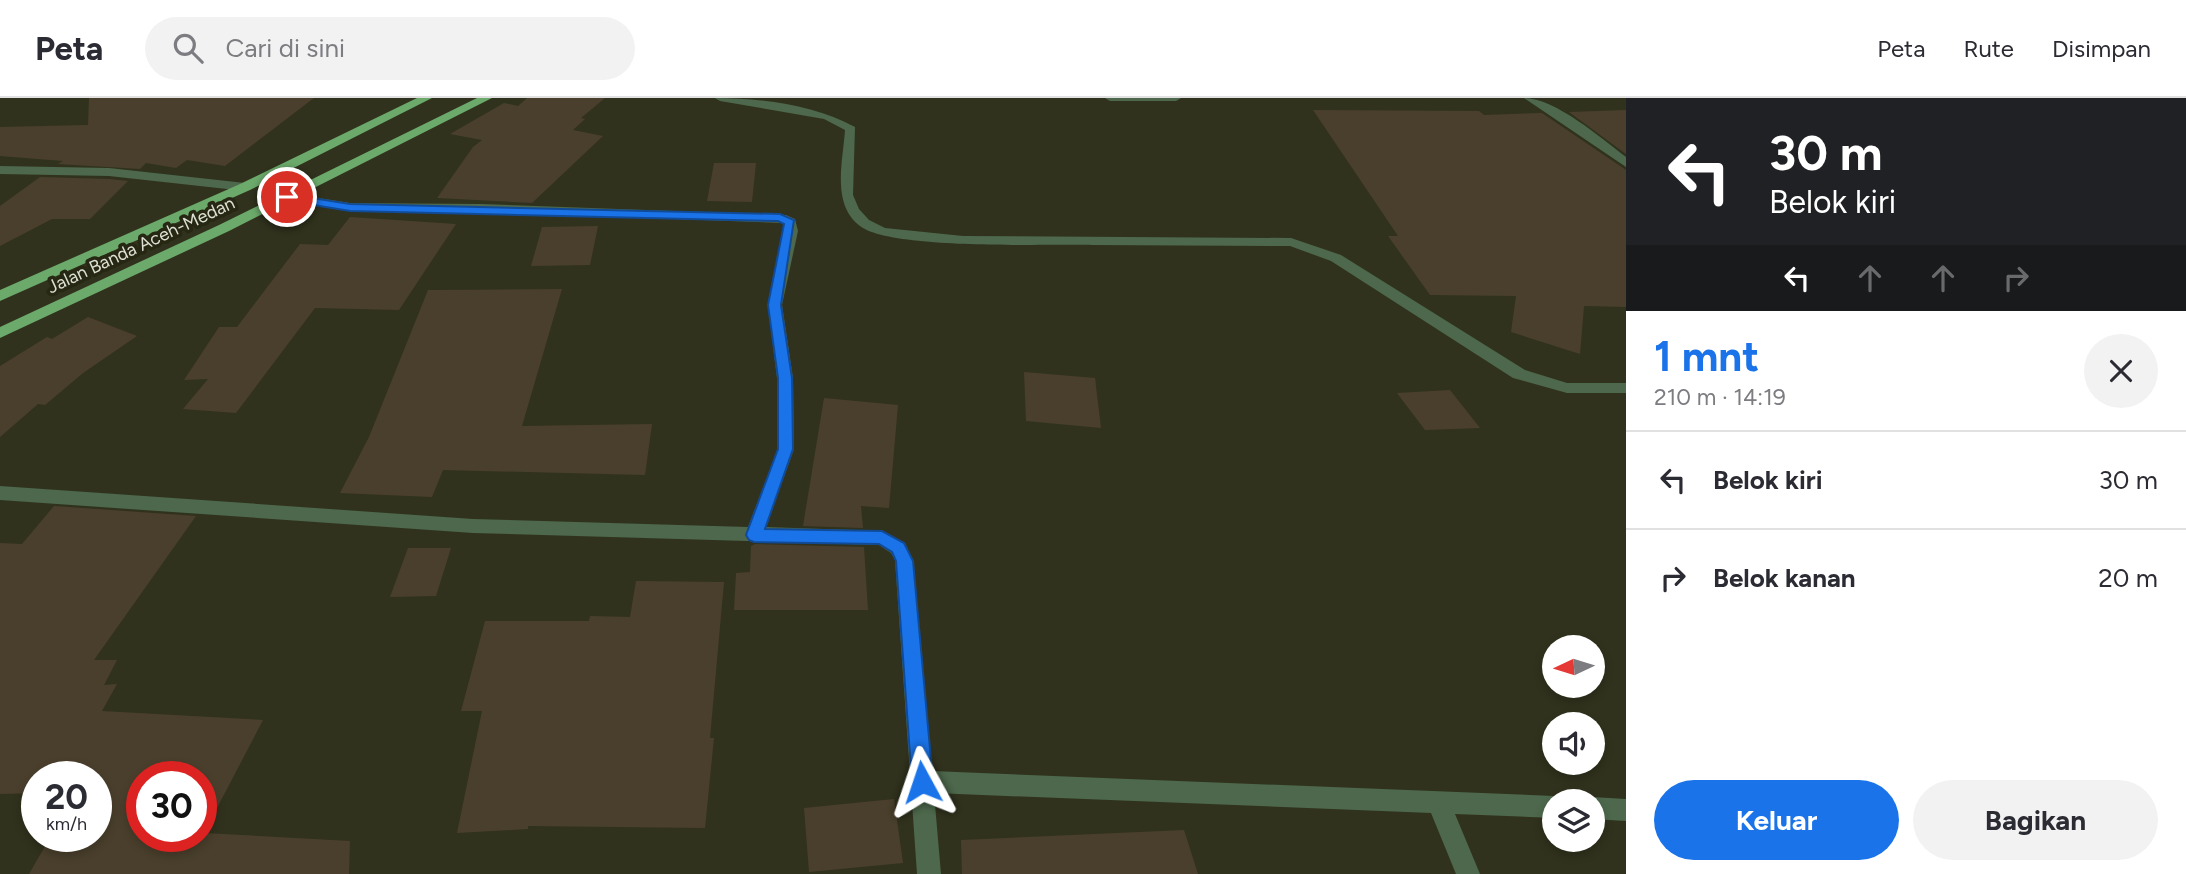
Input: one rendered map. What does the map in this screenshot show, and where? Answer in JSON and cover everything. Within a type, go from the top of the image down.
[{"type":"highway","name":"Jalan Banda Aceh-Medan","points":[[0,296],[245,187],[426,98]]},
{"type":"highway","name":"Jalan Banda Aceh-Medan","points":[[0,333],[287,197],[486,98]]},
{"type":"street","points":[[720,98],[827,116],[851,129],[847,195],[853,210],[864,223],[882,232],[963,240],[1291,242],[1336,258],[1519,374],[1567,388],[1626,388]]},
{"type":"street","points":[[1110,98],[1176,98]]},
{"type":"street","points":[[1529,98],[1582,130],[1626,163]]},
{"type":"street","points":[[0,170],[108,172],[245,187]]},
{"type":"street","points":[[287,197],[350,207],[508,209],[786,219],[790,222],[790,231],[775,305],[785,378],[786,449],[754,535]]},
{"type":"street","points":[[0,493],[473,526],[882,538],[898,548],[904,561],[929,874]]},
{"type":"street","points":[[922,782],[1542,806]]},
{"type":"street","points":[[1438,802],[1468,874]]},
{"type":"street","points":[[1605,809],[1626,810]]},
{"type":"building","points":[[89,98],[314,98],[225,166],[187,160],[176,168],[146,163],[140,169],[58,164],[63,161],[0,156],[0,127],[88,125]]},
{"type":"building","points":[[527,98],[605,98],[581,118],[585,119],[573,130],[603,136],[532,203],[437,198],[473,147],[482,140],[450,134],[504,103],[518,106]]},
{"type":"building","points":[[1313,110],[1479,111],[1484,115],[1542,113],[1626,170],[1626,307],[1584,306],[1580,354],[1511,332],[1516,296],[1430,295],[1388,236],[1398,236]]},
{"type":"building","points":[[1626,110],[1626,154],[1569,112]]},
{"type":"building","points":[[714,163],[756,163],[752,202],[707,201]]},
{"type":"building","points":[[40,177],[128,181],[90,219],[52,219],[0,246],[0,206]]},
{"type":"building","points":[[350,217],[456,224],[399,310],[315,308],[236,413],[183,409],[208,379],[184,380],[219,327],[237,327],[300,244],[328,245]]},
{"type":"building","points":[[598,226],[590,265],[531,266],[542,227]]},
{"type":"building","points":[[562,289],[522,426],[652,424],[645,475],[443,470],[432,497],[340,493],[369,437],[428,290]]},
{"type":"building","points":[[88,317],[137,336],[83,373],[45,405],[38,404],[0,437],[0,366],[47,337],[52,339]]},
{"type":"building","points":[[1024,372],[1095,378],[1101,428],[1026,421]]},
{"type":"building","points":[[1450,390],[1480,428],[1425,430],[1397,393]]},
{"type":"building","points":[[824,398],[898,405],[889,508],[861,506],[863,528],[803,526]]},
{"type":"building","points":[[54,506],[196,516],[94,660],[117,660],[104,685],[117,684],[102,711],[263,720],[217,808],[217,761],[126,761],[126,852],[217,852],[217,834],[350,841],[349,874],[29,874],[42,852],[112,852],[112,761],[21,761],[21,793],[0,794],[0,543],[22,544]]},
{"type":"building","points":[[751,546],[864,547],[868,610],[734,610],[736,573],[750,572]]},
{"type":"building","points":[[408,548],[451,548],[436,596],[390,597]]},
{"type":"building","points":[[636,581],[724,582],[705,828],[528,826],[528,829],[457,833],[482,711],[461,711],[485,621],[589,621],[590,616],[630,617]]},
{"type":"building","points":[[894,799],[903,863],[809,872],[804,808]]},
{"type":"building","points":[[1184,830],[1198,874],[962,874],[961,840]]},
{"type":"route","points":[[287,197],[350,207],[780,217],[790,222],[775,305],[785,378],[786,449],[754,535],[882,538],[898,548],[904,561],[922,782]]}]
